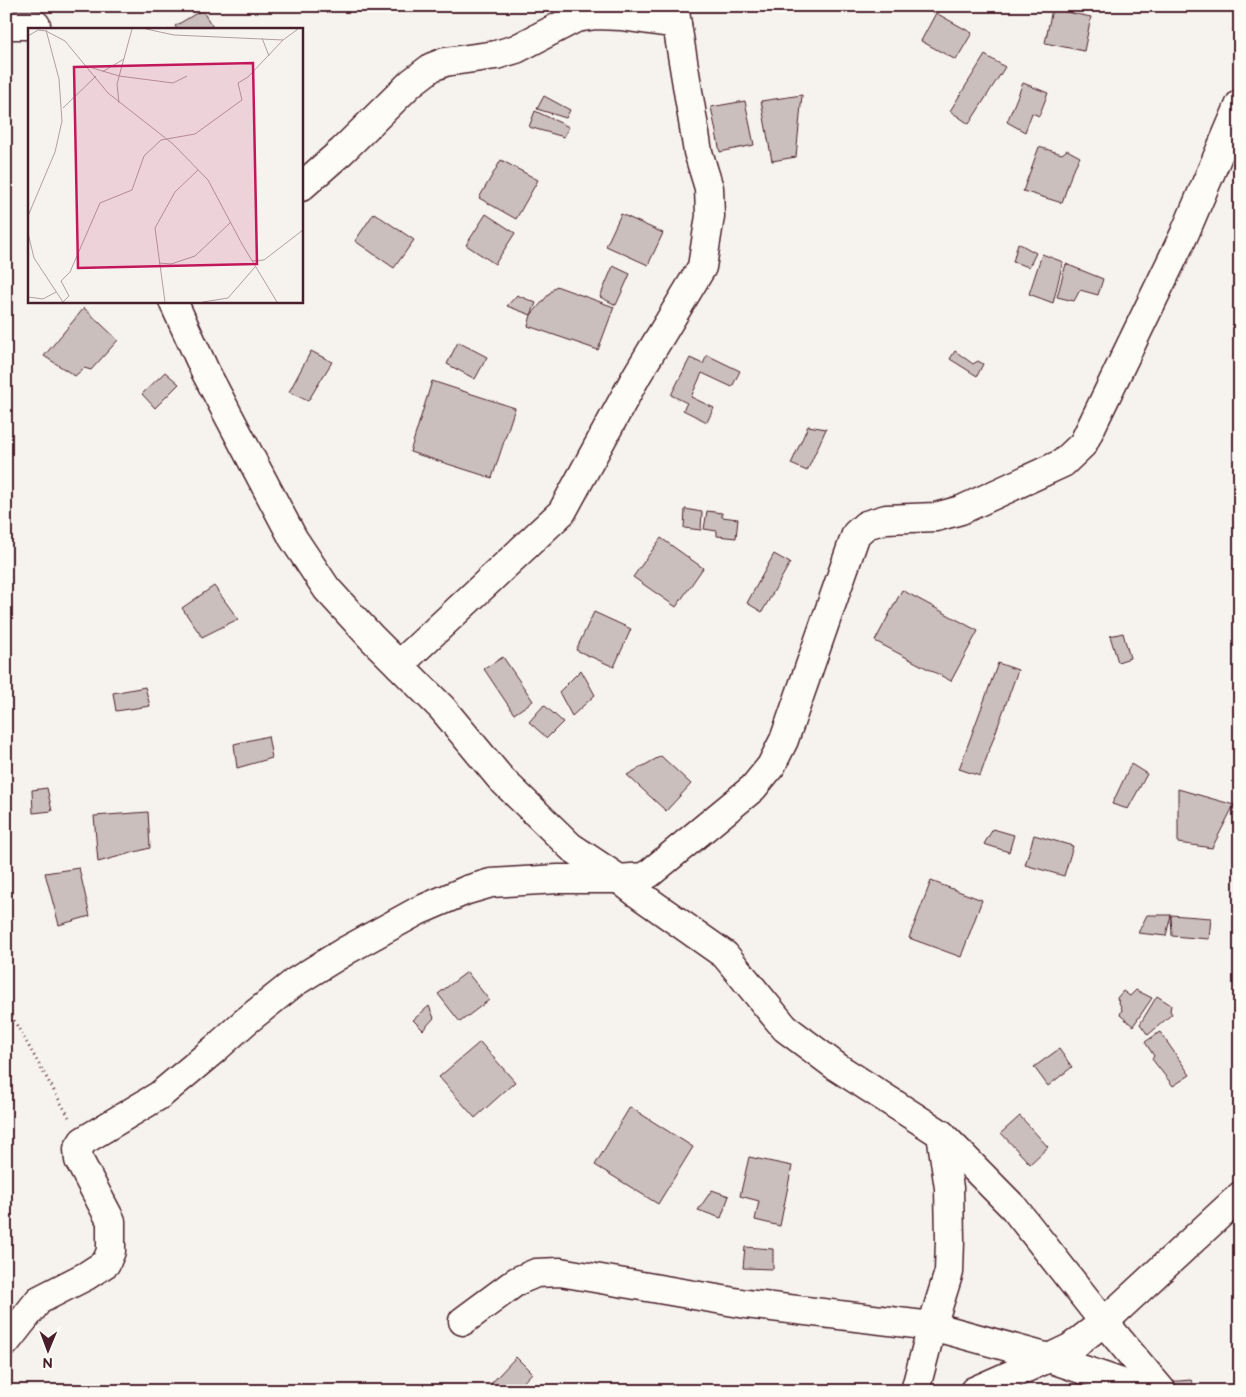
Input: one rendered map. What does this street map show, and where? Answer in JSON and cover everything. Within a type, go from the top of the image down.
[{"type":"street","points":[[302,186],[342,151],[411,83],[432,66],[445,62],[496,55],[516,49],[576,18],[596,15],[676,15],[698,152],[709,188],[710,216],[702,267],[637,375],[562,512],[399,665]]},
{"type":"street","points":[[6,26],[33,20]]},
{"type":"street","points":[[6,1342],[39,1300],[86,1276],[106,1263],[111,1251],[111,1222],[79,1160],[78,1149],[83,1141],[160,1095],[295,982],[347,950],[418,911],[467,890],[491,883],[550,879],[643,877],[753,788],[771,766],[784,740],[856,534],[866,525],[886,519],[936,517],[961,510],[1063,462],[1083,444],[1184,235],[1240,104]]},
{"type":"street","points":[[173,302],[205,370],[293,538],[326,589],[442,708],[501,778],[571,847],[619,879],[725,956],[785,1028],[837,1067],[940,1134],[1014,1208],[1104,1322],[1162,1391]]},
{"type":"street","points":[[915,1391],[932,1326],[949,1272],[949,1188],[940,1134]]},
{"type":"street","points":[[974,1391],[1070,1348],[1104,1322],[1240,1196]]},
{"type":"street","points":[[463,1321],[517,1282],[536,1273],[560,1272],[746,1304],[932,1326],[1049,1358],[1145,1391]]},
{"type":"path","points":[[6,996],[12,1014],[83,1141]]},
{"type":"building","points":[[1052,9],[1091,17],[1084,51],[1045,43]]},
{"type":"building","points":[[202,10],[213,28],[176,28],[175,26]]},
{"type":"building","points":[[936,13],[972,33],[956,60],[921,41]]},
{"type":"building","points":[[985,55],[1005,67],[969,124],[950,111]]},
{"type":"building","points":[[1023,83],[1048,93],[1039,116],[1032,113],[1025,132],[1007,122]]},
{"type":"building","points":[[802,95],[796,157],[772,161],[761,101]]},
{"type":"building","points":[[544,96],[570,110],[566,118],[537,109]]},
{"type":"building","points":[[745,101],[754,145],[720,152],[711,107]]},
{"type":"building","points":[[535,111],[569,127],[564,137],[529,127]]},
{"type":"building","points":[[1039,147],[1062,154],[1067,150],[1080,157],[1072,172],[1062,203],[1023,191]]},
{"type":"building","points":[[501,160],[538,180],[516,219],[479,198]]},
{"type":"building","points":[[374,213],[414,240],[394,268],[355,241]]},
{"type":"building","points":[[486,214],[515,233],[495,264],[466,245]]},
{"type":"building","points":[[621,214],[663,233],[648,265],[606,246]]},
{"type":"building","points":[[1018,243],[1036,253],[1029,267],[1013,262]]},
{"type":"building","points":[[1042,254],[1063,262],[1053,303],[1029,294]]},
{"type":"building","points":[[1066,264],[1103,279],[1098,295],[1080,290],[1074,301],[1057,297]]},
{"type":"building","points":[[613,266],[630,274],[616,305],[600,297]]},
{"type":"building","points":[[556,286],[614,307],[598,350],[528,326],[531,315]]},
{"type":"building","points":[[517,295],[536,303],[531,315],[507,306]]},
{"type":"building","points":[[84,308],[118,340],[91,370],[84,368],[75,376],[44,356]]},
{"type":"building","points":[[458,342],[487,357],[475,379],[447,364]]},
{"type":"building","points":[[311,351],[332,362],[308,401],[289,392]]},
{"type":"building","points":[[955,351],[973,364],[978,361],[983,364],[977,376],[950,359]]},
{"type":"building","points":[[707,355],[740,371],[732,387],[702,373],[691,397],[714,408],[707,422],[683,410],[687,403],[671,395],[690,358],[703,364]]},
{"type":"building","points":[[165,372],[179,384],[155,408],[142,394]]},
{"type":"building","points":[[432,381],[515,408],[492,478],[410,452]]},
{"type":"building","points":[[808,426],[826,429],[807,471],[791,464]]},
{"type":"building","points":[[685,509],[702,512],[701,530],[684,528]]},
{"type":"building","points":[[707,511],[722,513],[722,517],[738,519],[736,538],[717,536],[717,531],[704,529]]},
{"type":"building","points":[[661,538],[703,568],[676,607],[633,577]]},
{"type":"building","points":[[774,554],[790,563],[762,612],[747,603]]},
{"type":"building","points":[[214,586],[238,619],[202,637],[182,608]]},
{"type":"building","points":[[902,590],[978,631],[951,681],[875,641]]},
{"type":"building","points":[[594,612],[631,629],[614,667],[576,650]]},
{"type":"building","points":[[1123,633],[1130,658],[1118,662],[1110,636]]},
{"type":"building","points":[[503,657],[533,701],[514,714],[484,669]]},
{"type":"building","points":[[998,663],[1018,670],[980,776],[959,769]]},
{"type":"building","points":[[581,670],[595,695],[572,716],[559,692]]},
{"type":"building","points":[[145,687],[150,706],[116,711],[113,693]]},
{"type":"building","points":[[544,705],[563,722],[547,738],[529,722]]},
{"type":"building","points":[[268,736],[272,758],[237,768],[234,744]]},
{"type":"building","points":[[661,756],[691,784],[666,811],[627,775]]},
{"type":"building","points":[[1131,764],[1147,774],[1128,809],[1112,804]]},
{"type":"building","points":[[47,788],[52,811],[33,813],[32,790]]},
{"type":"building","points":[[1178,789],[1234,805],[1212,848],[1178,843]]},
{"type":"building","points":[[148,812],[150,848],[98,862],[94,816]]},
{"type":"building","points":[[993,829],[1014,835],[1009,852],[984,844]]},
{"type":"building","points":[[1034,835],[1073,846],[1064,876],[1025,865]]},
{"type":"building","points":[[79,868],[90,916],[59,925],[45,873]]},
{"type":"building","points":[[931,881],[982,900],[961,957],[909,938]]},
{"type":"building","points":[[1147,915],[1171,915],[1166,936],[1138,933]]},
{"type":"building","points":[[1171,915],[1211,918],[1209,939],[1172,936]]},
{"type":"building","points":[[467,972],[489,1000],[460,1022],[438,994]]},
{"type":"building","points":[[1136,990],[1152,998],[1133,1026],[1120,1015],[1122,1009],[1117,998],[1123,991],[1130,996]]},
{"type":"building","points":[[1157,996],[1171,1005],[1170,1011],[1172,1014],[1148,1035],[1140,1024]]},
{"type":"building","points":[[429,1006],[434,1018],[423,1030],[413,1020]]},
{"type":"building","points":[[1160,1032],[1190,1075],[1173,1086],[1152,1059],[1154,1056],[1145,1042]]},
{"type":"building","points":[[480,1042],[515,1082],[475,1118],[439,1077]]},
{"type":"building","points":[[1059,1049],[1072,1067],[1048,1086],[1034,1067]]},
{"type":"building","points":[[630,1107],[693,1147],[658,1204],[595,1165]]},
{"type":"building","points":[[1020,1116],[1048,1147],[1030,1164],[1001,1133]]},
{"type":"building","points":[[749,1157],[792,1166],[780,1226],[755,1220],[759,1201],[740,1196]]},
{"type":"building","points":[[712,1190],[729,1196],[721,1218],[698,1210]]},
{"type":"building","points":[[745,1247],[773,1249],[773,1269],[743,1268]]},
{"type":"building","points":[[516,1357],[532,1373],[515,1391],[484,1391]]},
{"type":"building","points":[[1191,1380],[1196,1391],[1171,1391],[1166,1382]]}]
